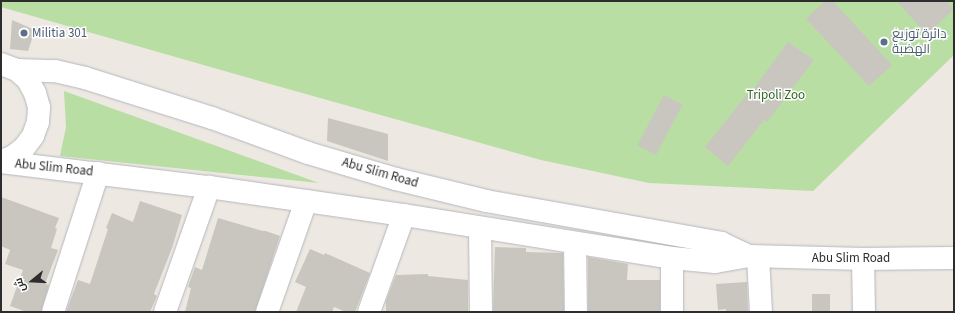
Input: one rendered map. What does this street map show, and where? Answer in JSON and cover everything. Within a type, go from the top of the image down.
[{"type":"main road","points":[[1,162],[12,157],[24,148],[33,136],[38,122],[39,107],[35,93],[28,80],[9,67]]},
{"type":"main road","name":"Abu Slim Road","points":[[9,67],[55,71],[85,78],[204,116],[308,153],[396,179],[486,200],[721,243],[754,257]]},
{"type":"main road","name":"Abu Slim Road","points":[[1,162],[47,169],[98,173],[209,187],[404,215],[575,244],[672,258],[715,262],[754,257],[863,259],[954,258]]},
{"type":"main road","points":[[53,312],[98,173]]},
{"type":"main road","points":[[165,312],[209,187]]},
{"type":"main road","points":[[267,312],[306,201]]},
{"type":"main road","points":[[369,312],[404,215]]},
{"type":"main road","points":[[480,228],[481,312]]},
{"type":"main road","points":[[575,244],[576,312]]},
{"type":"main road","points":[[754,257],[761,312]]},
{"type":"main road","points":[[672,258],[672,312]]},
{"type":"main road","points":[[863,259],[864,312]]},
{"type":"green space","name":"Tripoli Zoo","points":[[1,1],[954,1],[954,55],[813,191],[649,183],[541,160],[263,82],[1,7]]},
{"type":"green space","points":[[64,91],[319,183],[60,156],[66,127]]},
{"type":"building","points":[[825,1],[833,1],[892,65],[869,86],[806,19]]},
{"type":"building","points":[[896,1],[946,1],[954,9],[927,34]]},
{"type":"building","points":[[12,20],[35,30],[28,51],[10,49]]},
{"type":"building","points":[[788,42],[814,60],[767,122],[764,120],[728,166],[705,147],[748,93],[750,94]]},
{"type":"building","points":[[664,95],[683,105],[656,155],[637,145]]},
{"type":"building","points":[[328,118],[388,134],[388,161],[327,141]]},
{"type":"building","points":[[1,197],[59,218],[55,228],[57,229],[51,248],[58,250],[45,284],[49,285],[41,312],[27,312],[10,306],[23,270],[5,264],[10,250],[1,246]]},
{"type":"building","points":[[140,201],[182,215],[172,248],[154,294],[157,296],[150,312],[66,312],[78,280],[90,284],[108,229],[106,228],[112,213],[133,222]]},
{"type":"building","points":[[218,218],[280,236],[255,312],[185,312],[191,288],[188,287],[195,267],[202,270]]},
{"type":"building","points":[[495,247],[526,248],[526,252],[563,253],[564,312],[493,312]]},
{"type":"building","points":[[310,249],[324,255],[325,253],[370,273],[355,312],[346,312],[334,307],[332,312],[296,312],[306,287],[295,282]]},
{"type":"building","points":[[588,257],[628,264],[627,280],[660,280],[660,312],[588,312]]},
{"type":"building","points":[[428,274],[428,276],[468,280],[468,312],[386,311],[386,301],[396,275]]},
{"type":"building","points":[[747,282],[748,312],[726,312],[726,309],[718,310],[716,284]]},
{"type":"building","points":[[812,294],[830,294],[830,312],[812,312]]},
{"type":"place","name":"Militia 301","points":[[24,33]]},
{"type":"place","name":"دائرة توزيع الهضبة","points":[[884,42]]}]
